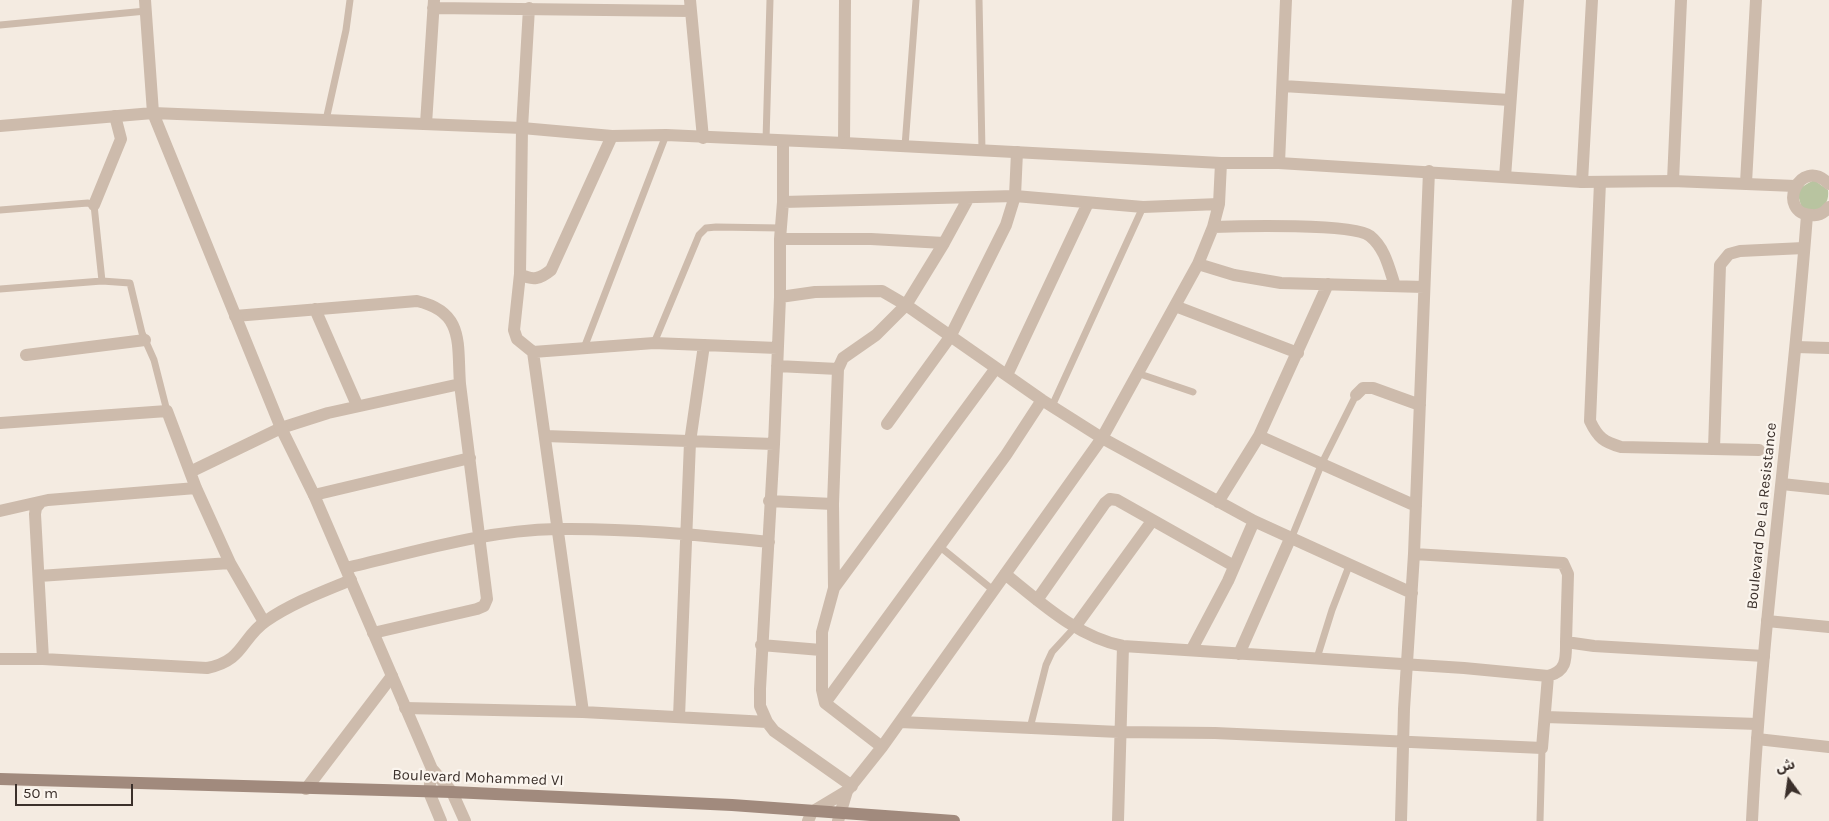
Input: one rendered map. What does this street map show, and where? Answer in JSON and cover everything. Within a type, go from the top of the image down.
[{"type":"main road","name":"Boulevard Mohammed VI","points":[[0,779],[452,792],[732,805],[810,816],[954,821]]},
{"type":"street","points":[[844,143],[845,0]]},
{"type":"street","points":[[1279,163],[1286,0]]},
{"type":"street","points":[[1505,177],[1518,0]]},
{"type":"street","points":[[1582,182],[1592,0]]},
{"type":"street","points":[[1673,181],[1681,0]]},
{"type":"street","points":[[1746,183],[1756,0]]},
{"type":"street","points":[[426,124],[433,4],[528,8],[690,5],[702,138]]},
{"type":"street","points":[[146,6],[152,113],[281,428],[314,495],[432,769],[452,792],[465,821]]},
{"type":"street","points":[[528,8],[522,128],[520,274],[514,330],[517,339],[533,352],[582,712]]},
{"type":"street","points":[[1283,86],[1510,100]]},
{"type":"street","points":[[0,126],[152,113],[522,128],[612,136],[666,135],[1221,163],[1279,163],[1582,182],[1673,181],[1795,186]]},
{"type":"street","points":[[94,205],[121,139],[115,116]]},
{"type":"street","points":[[520,274],[529,279],[541,278],[551,270],[612,136]]},
{"type":"street","points":[[783,142],[780,298],[774,444],[769,502],[769,542],[761,645],[760,706],[767,722],[783,738],[849,788]]},
{"type":"street","points":[[887,424],[950,338],[1006,225],[1015,196],[1018,152]]},
{"type":"street","points":[[810,816],[849,788],[882,747],[1102,438],[1198,264],[1214,228],[1219,204],[1221,163]]},
{"type":"street","points":[[1401,821],[1403,743],[1416,506],[1428,171]]},
{"type":"street","points":[[1829,184],[1818,176],[1812,176],[1799,181],[1795,186],[1794,203],[1807,215],[1820,214],[1829,207]]},
{"type":"street","points":[[1600,182],[1590,421],[1596,435],[1604,442],[1621,447],[1759,450]]},
{"type":"street","points":[[783,202],[1015,196],[1088,204],[1143,207],[1219,204]]},
{"type":"street","points":[[882,747],[825,703],[821,682],[821,650],[824,620],[834,588],[833,504],[838,369],[843,358],[876,336],[906,305],[944,244],[968,198]]},
{"type":"street","points":[[834,588],[1002,372],[1088,204]]},
{"type":"street","name":"Boulevard De La Resistance","points":[[1752,821],[1767,621],[1796,347],[1807,215]]},
{"type":"street","points":[[1214,228],[1260,226],[1329,228],[1368,234],[1378,244],[1386,258],[1395,286]]},
{"type":"street","points":[[780,233],[944,244]]},
{"type":"street","points":[[1714,449],[1720,265],[1729,254],[1740,251],[1804,248]]},
{"type":"street","points":[[1198,264],[1234,275],[1281,283],[1424,287]]},
{"type":"street","points":[[1218,502],[1259,436],[1328,284]]},
{"type":"street","points":[[780,298],[815,292],[882,291],[906,305],[950,338],[1102,438],[1254,521],[1349,566],[1412,593]]},
{"type":"street","points":[[235,316],[417,301],[442,309],[451,320],[456,334],[460,384],[487,592],[484,606],[373,633]]},
{"type":"street","points":[[1175,306],[1298,353]]},
{"type":"street","points":[[315,309],[357,405]]},
{"type":"street","points":[[26,355],[145,340]]},
{"type":"street","points":[[533,352],[654,343],[777,348]]},
{"type":"street","points":[[680,717],[685,534],[690,442],[704,345]]},
{"type":"street","points":[[1796,347],[1829,348]]},
{"type":"street","points":[[777,366],[838,369]]},
{"type":"street","points":[[190,472],[281,428],[357,405],[460,384]]},
{"type":"street","points":[[1356,395],[1363,388],[1373,388],[1420,405]]},
{"type":"street","points":[[825,703],[1006,455],[1047,403]]},
{"type":"street","points":[[0,422],[167,411],[196,488],[230,563],[264,622]]},
{"type":"street","points":[[545,436],[774,444]]},
{"type":"street","points":[[1259,436],[1416,506]]},
{"type":"street","points":[[314,495],[470,458]]},
{"type":"street","points":[[1782,484],[1829,489]]},
{"type":"street","points":[[0,511],[41,502],[196,488]]},
{"type":"street","points":[[1037,600],[1107,501],[1117,500],[1234,566]]},
{"type":"street","points":[[41,502],[36,508],[35,514],[44,659]]},
{"type":"street","points":[[769,502],[833,504]]},
{"type":"street","points":[[1075,627],[1152,521]]},
{"type":"street","points":[[1192,649],[1234,566],[1254,521]]},
{"type":"street","points":[[0,659],[44,659],[207,668],[229,662],[264,622],[348,574],[480,537],[556,529],[685,534],[769,542]]},
{"type":"street","points":[[1239,654],[1290,539]]},
{"type":"street","points":[[1005,574],[1075,627],[1105,641],[1123,646],[1192,649],[1548,676],[1562,670],[1565,665],[1568,579],[1562,563],[1414,554]]},
{"type":"street","points":[[39,576],[230,563]]},
{"type":"street","points":[[1767,621],[1829,626]]},
{"type":"street","points":[[1566,642],[1594,646],[1764,656]]},
{"type":"street","points":[[761,645],[821,650]]},
{"type":"street","points":[[1118,821],[1119,732],[1123,646]]},
{"type":"street","points":[[306,789],[392,676]]},
{"type":"street","points":[[900,722],[1119,732],[1215,733],[1542,748],[1548,676]]},
{"type":"street","points":[[405,708],[582,712],[767,722]]},
{"type":"street","points":[[1545,717],[1758,724]]},
{"type":"street","points":[[1757,739],[1829,747]]},
{"type":"street","points":[[432,769],[429,792],[441,821]]},
{"type":"street","points":[[840,817],[849,788]]},
{"type":"lane","points":[[326,120],[346,30],[350,0]]},
{"type":"lane","points":[[766,141],[770,0]]},
{"type":"lane","points":[[905,146],[916,0]]},
{"type":"lane","points":[[979,0],[982,150]]},
{"type":"lane","points":[[0,24],[146,6]]},
{"type":"lane","points":[[584,348],[666,135]]},
{"type":"lane","points":[[0,210],[88,203],[94,205],[102,281]]},
{"type":"lane","points":[[1047,403],[1143,207]]},
{"type":"lane","points":[[654,343],[699,235],[706,228],[716,227],[780,233]]},
{"type":"lane","points":[[0,289],[102,281],[130,284],[145,340],[154,360],[167,411]]},
{"type":"lane","points":[[1138,373],[1194,392]]},
{"type":"lane","points":[[1290,539],[1322,464],[1356,395]]},
{"type":"lane","points":[[939,546],[994,590]]},
{"type":"lane","points":[[1317,658],[1332,610],[1349,566]]},
{"type":"lane","points":[[1030,728],[1046,665],[1052,652],[1075,627]]},
{"type":"lane","points":[[1540,821],[1542,748]]},
{"type":"green space","points":[[1814,180],[1828,190],[1826,202],[1819,211],[1802,208],[1798,193],[1801,188]]}]
